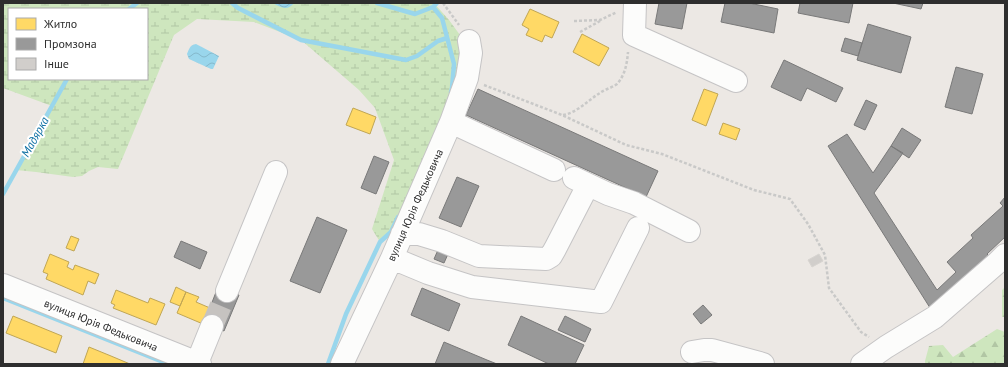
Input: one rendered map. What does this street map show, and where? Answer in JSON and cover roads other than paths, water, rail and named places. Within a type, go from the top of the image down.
[{"type":"street","points":[[635,3],[634,35],[736,81]]},
{"type":"street","name":"вулиця Юрія Федьковича","points":[[342,364],[392,258],[451,122],[467,78],[471,53],[469,41]]},
{"type":"street","points":[[451,122],[608,194],[634,203],[689,231]]},
{"type":"street","points":[[227,290],[276,172]]},
{"type":"street","points":[[402,234],[419,234],[442,241],[479,256],[546,259],[555,249],[572,178]]},
{"type":"street","points":[[392,258],[428,273],[472,287],[601,302],[638,228]]},
{"type":"street","points":[[862,364],[886,347],[935,317],[1005,255]]},
{"type":"street","name":"вулиця Юрія Федьковича","points":[[3,285],[198,363]]},
{"type":"street","points":[[198,363],[212,326]]},
{"type":"street","points":[[692,352],[712,350],[763,364]]},
{"type":"water","points":[[273,3],[294,3],[292,6],[284,8]]},
{"type":"water","points":[[196,44],[219,56],[213,69],[189,59],[187,54],[188,50],[191,46]]},
{"type":"waterway","name":"Мадярка","points":[[130,8],[137,3]]},
{"type":"waterway","points":[[232,3],[238,8],[301,40],[406,60],[417,56],[438,41],[447,38]]},
{"type":"waterway","name":"Мадярка","points":[[377,3],[415,14],[433,7],[437,3]]},
{"type":"waterway","points":[[433,7],[442,18],[454,64],[451,92]]},
{"type":"waterway","name":"Мадярка","points":[[3,194],[66,80]]},
{"type":"waterway","points":[[328,364],[346,314],[380,242],[391,232],[398,217]]},
{"type":"waterway","points":[[3,298],[168,364]]},
{"type":"tunnel","points":[[212,326],[227,291]]}]
